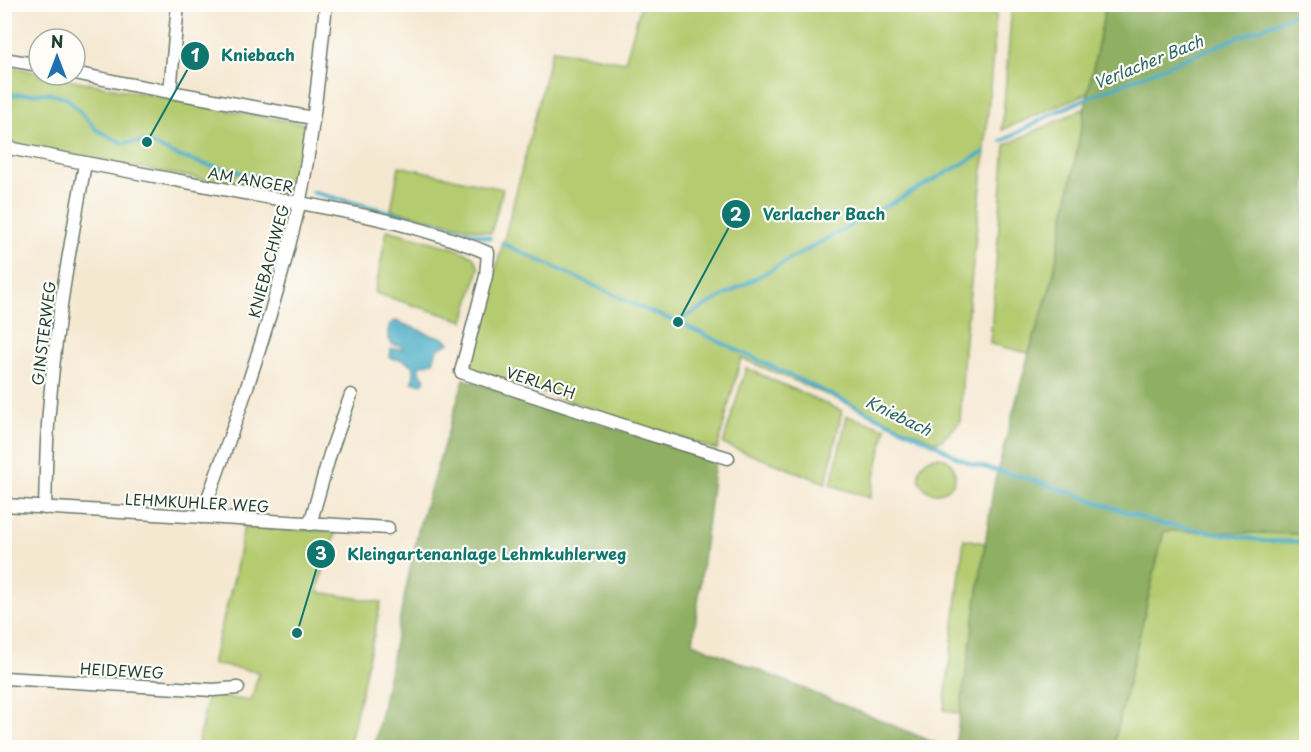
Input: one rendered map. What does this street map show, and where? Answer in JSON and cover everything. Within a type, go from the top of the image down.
[{"type":"street","points":[[170,92],[178,4]]},
{"type":"street","name":"KNIEBACHWEG","points":[[201,517],[233,430],[271,313],[300,203],[313,118],[326,4]]},
{"type":"street","points":[[4,59],[27,63]]},
{"type":"street","points":[[87,75],[313,118]]},
{"type":"street","name":"AM ANGER","points":[[4,147],[351,213],[439,234],[489,253]]},
{"type":"street","name":"GINSTERWEG","points":[[45,507],[49,411],[58,329],[72,232],[85,164]]},
{"type":"street","name":"VERLACH","points":[[489,253],[486,276],[461,372],[728,458]]},
{"type":"street","points":[[310,524],[330,454],[351,395]]},
{"type":"street","name":"LEHMKUHLER WEG","points":[[4,505],[388,528]]},
{"type":"street","name":"HEIDEWEG","points":[[4,678],[213,690],[238,688]]},
{"type":"green space","points":[[641,5],[997,5],[964,349],[960,422],[943,439],[937,442],[741,358],[717,450],[468,368],[505,236],[552,50],[625,62]]},
{"type":"green space","points":[[1012,5],[1106,5],[1088,93],[1002,130]]},
{"type":"green space","points":[[1106,5],[1306,5],[1306,534],[1164,531],[1113,747],[955,747],[994,484],[1029,353],[1052,282]]},
{"type":"green space","points":[[4,65],[27,70],[27,87],[87,87],[87,83],[307,124],[295,190],[289,195],[5,143]]},
{"type":"green space","points":[[1085,108],[1052,282],[1029,353],[990,344],[1005,145]]},
{"type":"green space","points":[[399,166],[503,189],[491,233],[391,210]]},
{"type":"green space","points":[[387,230],[454,248],[473,256],[479,268],[464,321],[375,293]]},
{"type":"green space","points":[[746,368],[842,411],[826,483],[723,444]]},
{"type":"green space","points":[[464,379],[715,461],[693,643],[945,747],[374,748],[419,527]]},
{"type":"green space","points":[[847,416],[886,428],[870,498],[831,485]]},
{"type":"green space","points":[[937,457],[949,463],[955,475],[949,487],[937,493],[925,487],[919,475],[925,463]]},
{"type":"green space","points":[[244,526],[336,532],[318,592],[381,602],[349,747],[197,748],[208,695],[251,701],[259,672],[212,664],[235,574]]},
{"type":"green space","points":[[1164,530],[1306,534],[1306,747],[1113,748]]},
{"type":"green space","points":[[964,539],[985,543],[960,714],[944,710]]},
{"type":"water","points":[[396,321],[449,342],[437,349],[433,362],[419,366],[425,380],[422,384],[412,382],[414,375],[412,365],[403,360],[390,358],[391,349],[402,349],[402,346],[393,345],[389,337],[390,324]]},
{"type":"waterway","name":"Verlacher Bach","points":[[1002,141],[1090,97],[1306,10]]},
{"type":"waterway","name":"Kniebach","points":[[4,93],[9,95],[46,93],[67,98],[97,130],[122,143],[147,142],[178,156],[204,164],[290,184]]},
{"type":"waterway","name":"Verlacher Bach","points":[[678,321],[984,152]]},
{"type":"waterway","name":"Kniebach","points":[[312,192],[490,238]]},
{"type":"waterway","name":"Kniebach","points":[[502,243],[651,312],[678,322],[939,446],[972,464],[1033,480],[1158,523],[1264,541],[1306,542]]},
{"type":"place","name":"Kniebach","points":[[147,142]]},
{"type":"place","name":"Verlacher Bach","points":[[678,322]]},
{"type":"place","name":"Kleingartenanlage Lehmkuhlerweg","points":[[297,633]]}]
